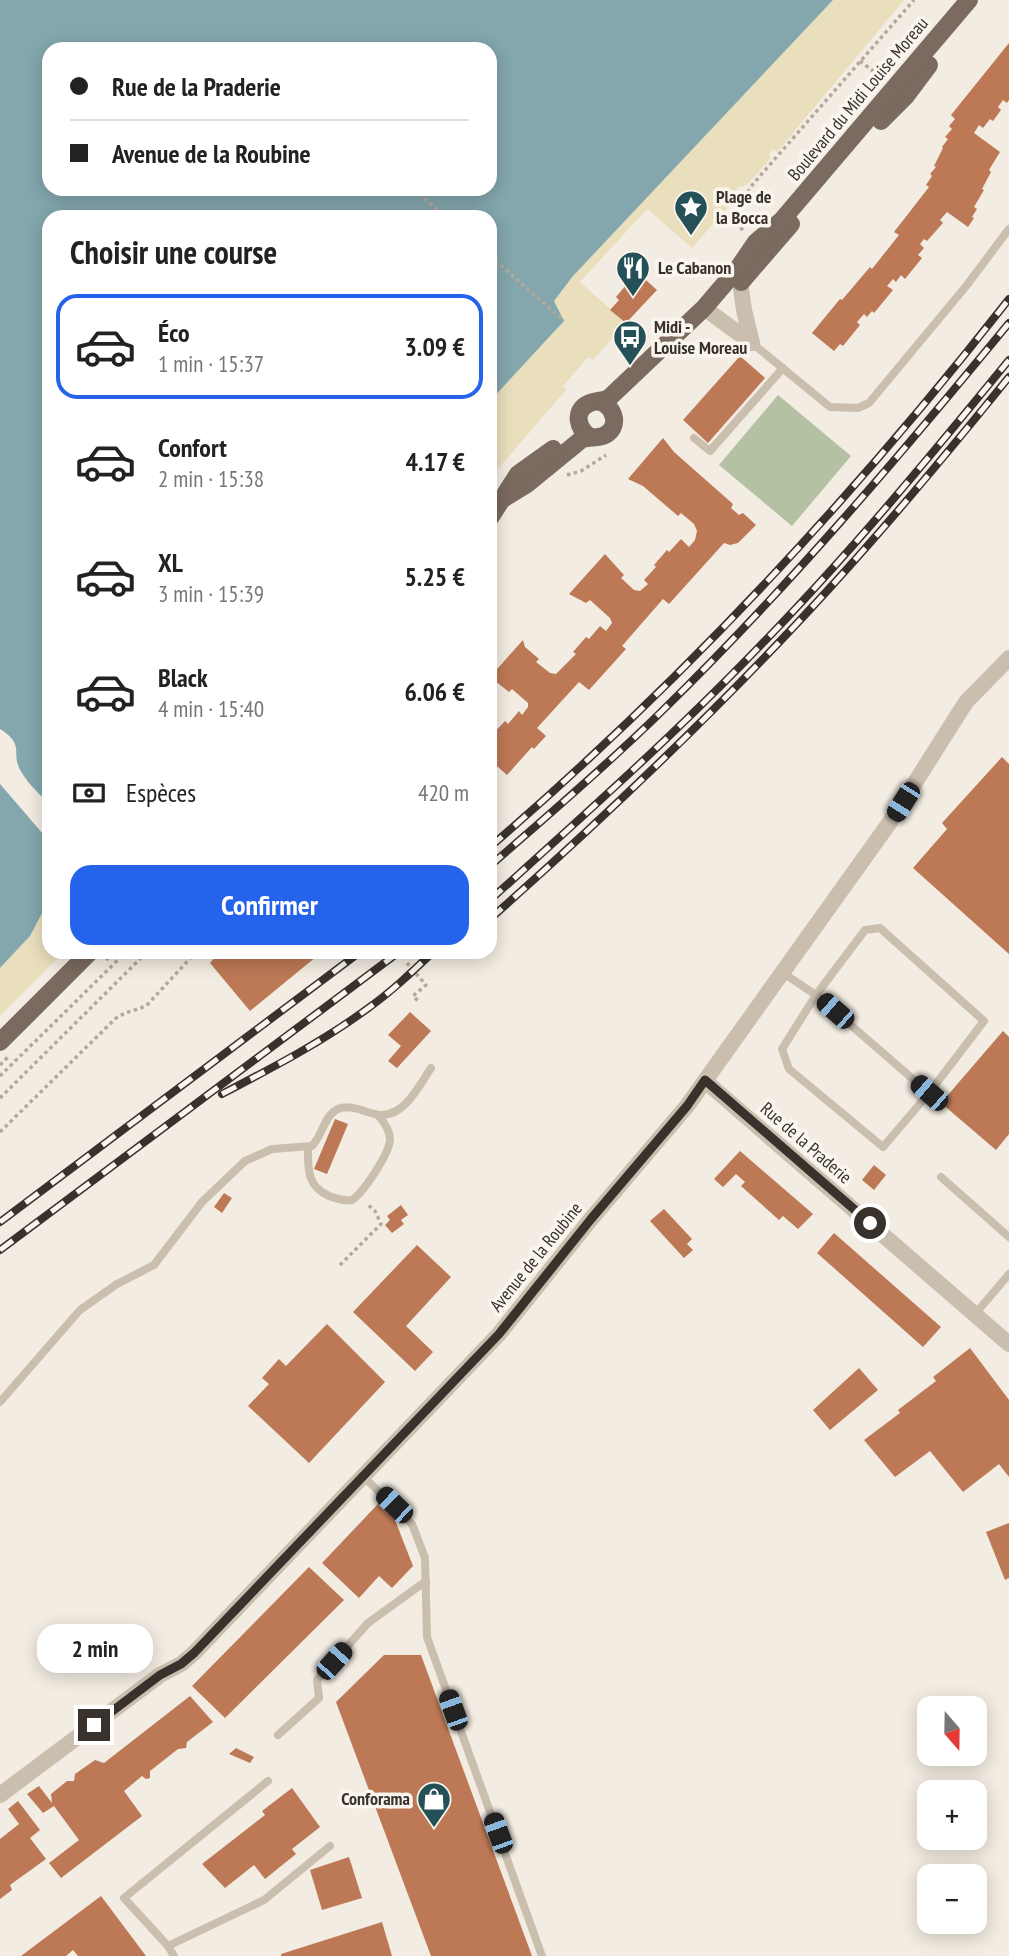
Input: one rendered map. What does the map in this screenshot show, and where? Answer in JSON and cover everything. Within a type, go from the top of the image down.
[{"type":"main road","name":"Boulevard du Midi Louise Moreau","points":[[707,310],[756,242],[782,220],[969,0]]},
{"type":"main road","name":"Boulevard du Midi Louise Moreau","points":[[606,406],[588,403],[583,407],[578,419],[584,431],[597,438],[608,433],[614,422],[606,406],[609,398],[740,282],[874,128],[905,97],[942,47],[982,0]]},
{"type":"main road","name":"Boulevard du Midi Louise Moreau","points":[[497,507],[501,500],[527,484],[582,439],[584,431]]},
{"type":"main road","points":[[0,1042],[83,959]]},
{"type":"street","points":[[740,282],[752,343]]},
{"type":"street","points":[[707,310],[752,343]]},
{"type":"street","name":"Avenue de la Roubine","points":[[0,1795],[160,1675],[181,1664],[194,1653],[499,1334],[591,1219],[687,1106],[890,822],[965,702],[1009,658]]},
{"type":"street","name":"Rue de la Praderie","points":[[705,1080],[1009,1344]]},
{"type":"lane","points":[[752,343],[830,407],[858,408],[869,403],[967,285],[1009,229]]},
{"type":"lane","points":[[694,438],[710,451],[783,368]]},
{"type":"lane","points":[[880,928],[984,1021],[929,1093],[883,1147],[789,1069],[782,1049],[817,995],[865,930],[880,928]]},
{"type":"lane","points":[[783,973],[817,995],[929,1093]]},
{"type":"lane","points":[[0,1402],[80,1310],[117,1284],[154,1265],[202,1202],[244,1161],[272,1149],[308,1148],[317,1141],[330,1115],[335,1111],[350,1107],[378,1115],[388,1114],[404,1106],[431,1068]]},
{"type":"lane","points":[[308,1148],[309,1176],[317,1189],[338,1199],[352,1200],[390,1144],[388,1129],[378,1115]]},
{"type":"lane","points":[[941,1177],[1009,1237]]},
{"type":"lane","points":[[975,1314],[1009,1274]]},
{"type":"lane","points":[[363,1476],[412,1524],[425,1558],[427,1637],[542,1956]]},
{"type":"lane","points":[[278,1735],[319,1698],[317,1680],[368,1623],[426,1581]]},
{"type":"lane","points":[[174,1956],[124,1898],[268,1781]]},
{"type":"lane","points":[[168,1946],[264,1900],[330,1846]]},
{"type":"path","points":[[730,218],[753,184],[914,0]]},
{"type":"path","points":[[422,196],[438,210]]},
{"type":"path","points":[[497,262],[564,321]]},
{"type":"path","points":[[0,1076],[119,959]]},
{"type":"path","points":[[0,1098],[140,959]]},
{"type":"path","points":[[0,1132],[115,1018],[122,1013],[143,1008],[189,959]]},
{"type":"path","points":[[407,963],[426,985],[413,996],[418,1001]]},
{"type":"path","points":[[340,1265],[381,1224],[375,1211],[357,1196]]},
{"type":"green space","points":[[778,395],[851,456],[792,526],[719,465]]},
{"type":"sand","name":"Plage de la Bocca","points":[[833,0],[904,0],[777,152],[773,149],[769,155],[771,158],[747,185],[738,187],[734,193],[735,199],[692,248],[647,209],[580,282],[626,323],[593,360],[588,357],[563,386],[567,389],[497,470],[497,393],[564,321],[554,301],[573,276]]},
{"type":"sand","points":[[42,913],[42,959],[57,959],[0,1016],[0,968],[30,936]]},
{"type":"water","points":[[0,0],[833,0],[573,276],[554,301],[564,321],[497,393],[497,210],[42,210],[42,797],[18,766],[15,745],[0,729]]},
{"type":"water","points":[[0,784],[42,833],[42,913],[30,936],[0,968]]},
{"type":"building","points":[[1009,43],[1009,100],[1007,103],[1003,100],[998,107],[1001,110],[993,121],[990,119],[983,128],[979,125],[974,133],[1000,152],[989,170],[991,172],[982,189],[984,190],[974,207],[977,209],[972,217],[974,218],[968,227],[947,212],[940,220],[943,223],[927,241],[924,239],[920,244],[924,248],[918,255],[922,258],[905,279],[901,275],[896,282],[893,279],[887,286],[893,290],[874,313],[872,311],[867,317],[864,314],[857,322],[860,325],[843,346],[840,344],[834,351],[812,333],[870,267],[872,269],[899,235],[894,232],[929,187],[926,185],[932,176],[930,174],[936,167],[934,166],[942,147],[948,139],[945,137],[952,129],[949,126],[955,119],[951,115]]},
{"type":"building","name":"Le Cabanon","points":[[637,272],[657,290],[626,323],[610,310],[619,300],[616,297]]},
{"type":"building","points":[[740,356],[765,378],[708,443],[683,420]]},
{"type":"building","points":[[663,438],[674,452],[733,504],[731,508],[739,515],[743,513],[756,525],[738,543],[724,543],[669,604],[663,599],[622,646],[626,649],[589,690],[579,682],[537,728],[546,736],[534,749],[532,747],[507,775],[497,766],[497,730],[505,721],[508,724],[519,711],[522,715],[528,703],[512,689],[509,692],[497,683],[497,669],[523,640],[525,647],[539,659],[536,662],[550,673],[556,674],[576,654],[573,652],[586,637],[589,639],[600,626],[606,631],[612,623],[610,618],[590,600],[586,603],[569,594],[605,554],[624,575],[621,578],[634,590],[640,591],[648,584],[644,580],[667,550],[669,552],[681,539],[689,547],[695,540],[697,531],[694,524],[681,513],[678,516],[643,486],[628,479]]},
{"type":"building","points":[[1002,757],[1009,764],[1009,954],[913,868],[947,829],[942,823]]},
{"type":"building","points":[[213,959],[313,959],[250,1011],[210,963]]},
{"type":"building","points":[[410,1012],[431,1031],[397,1068],[388,1061],[401,1046],[388,1035]]},
{"type":"building","points":[[1003,1031],[1009,1037],[1009,1134],[996,1150],[941,1103]]},
{"type":"building","points":[[335,1119],[348,1124],[327,1174],[314,1169]]},
{"type":"building","points":[[740,1151],[813,1214],[798,1229],[783,1216],[779,1220],[741,1186],[745,1182],[736,1174],[723,1187],[714,1179]]},
{"type":"building","points":[[874,1165],[886,1175],[874,1190],[862,1180]]},
{"type":"building","points":[[224,1193],[232,1198],[222,1213],[214,1207]]},
{"type":"building","points":[[401,1205],[408,1215],[401,1220],[404,1224],[392,1233],[385,1225],[390,1220],[387,1216]]},
{"type":"building","points":[[664,1209],[692,1239],[687,1244],[693,1250],[684,1258],[650,1221]]},
{"type":"building","points":[[834,1233],[941,1327],[923,1347],[817,1253]]},
{"type":"building","points":[[417,1245],[451,1277],[406,1326],[433,1352],[415,1371],[353,1312]]},
{"type":"building","points":[[327,1324],[385,1382],[309,1463],[248,1406],[269,1384],[262,1378],[279,1359],[286,1366]]},
{"type":"building","points":[[970,1348],[1009,1400],[1009,1477],[999,1464],[963,1492],[930,1451],[895,1477],[864,1440],[900,1413],[898,1410],[936,1381],[933,1377]]},
{"type":"building","points":[[859,1368],[878,1390],[830,1430],[813,1410]]},
{"type":"building","points":[[378,1504],[395,1520],[413,1566],[392,1588],[379,1576],[359,1598],[322,1563]]},
{"type":"building","points":[[1009,1523],[1009,1578],[1005,1580],[986,1532]]},
{"type":"building","points":[[309,1567],[344,1600],[225,1718],[192,1686]]},
{"type":"building","name":"Conforama","points":[[384,1655],[421,1655],[532,1956],[431,1956],[336,1702]]},
{"type":"building","points":[[190,1696],[213,1722],[187,1742],[186,1748],[178,1749],[150,1771],[150,1778],[142,1776],[124,1791],[142,1816],[61,1878],[49,1863],[79,1840],[54,1806],[43,1813],[27,1794],[39,1786],[52,1803],[51,1794],[67,1781],[74,1781],[75,1774],[95,1760],[104,1763]]},
{"type":"building","points":[[236,1748],[254,1757],[250,1763],[229,1754]]},
{"type":"building","points":[[292,1788],[320,1827],[292,1849],[296,1854],[265,1879],[254,1865],[225,1888],[202,1864],[265,1815],[262,1811]]},
{"type":"building","points":[[18,1801],[40,1830],[30,1838],[46,1859],[10,1885],[12,1890],[0,1899],[0,1839],[19,1824],[8,1809]]},
{"type":"building","points":[[349,1857],[362,1898],[322,1910],[310,1870]]},
{"type":"building","points":[[101,1896],[146,1956],[78,1956],[73,1950],[66,1956],[21,1956]]},
{"type":"building","points":[[382,1922],[392,1956],[281,1956],[281,1954]]},
{"type":"railway","points":[[497,841],[630,720],[763,586],[889,445],[1009,299]]},
{"type":"railway","points":[[497,860],[639,734],[751,620],[883,474],[1009,323]]},
{"type":"railway","points":[[497,894],[659,745],[757,649],[855,543],[1009,360]]},
{"type":"railway","points":[[497,913],[663,759],[787,634],[897,512],[1009,377]]},
{"type":"railway","points":[[0,1222],[351,959]]},
{"type":"railway","points":[[0,1250],[390,959]]},
{"type":"railway","points":[[222,1094],[332,1033],[393,989],[425,959]]},
{"type":"place","name":"Plage de la Bocca","points":[[691,237]]},
{"type":"place","name":"Le Cabanon","points":[[633,298]]},
{"type":"place","name":"Midi - Louise Moreau","points":[[630,367]]},
{"type":"place","name":"Conforama","points":[[434,1829]]},
{"type":"route","points":[[94,1725],[194,1653],[499,1334],[591,1219],[621,1187],[687,1106],[705,1080],[870,1223]]}]
